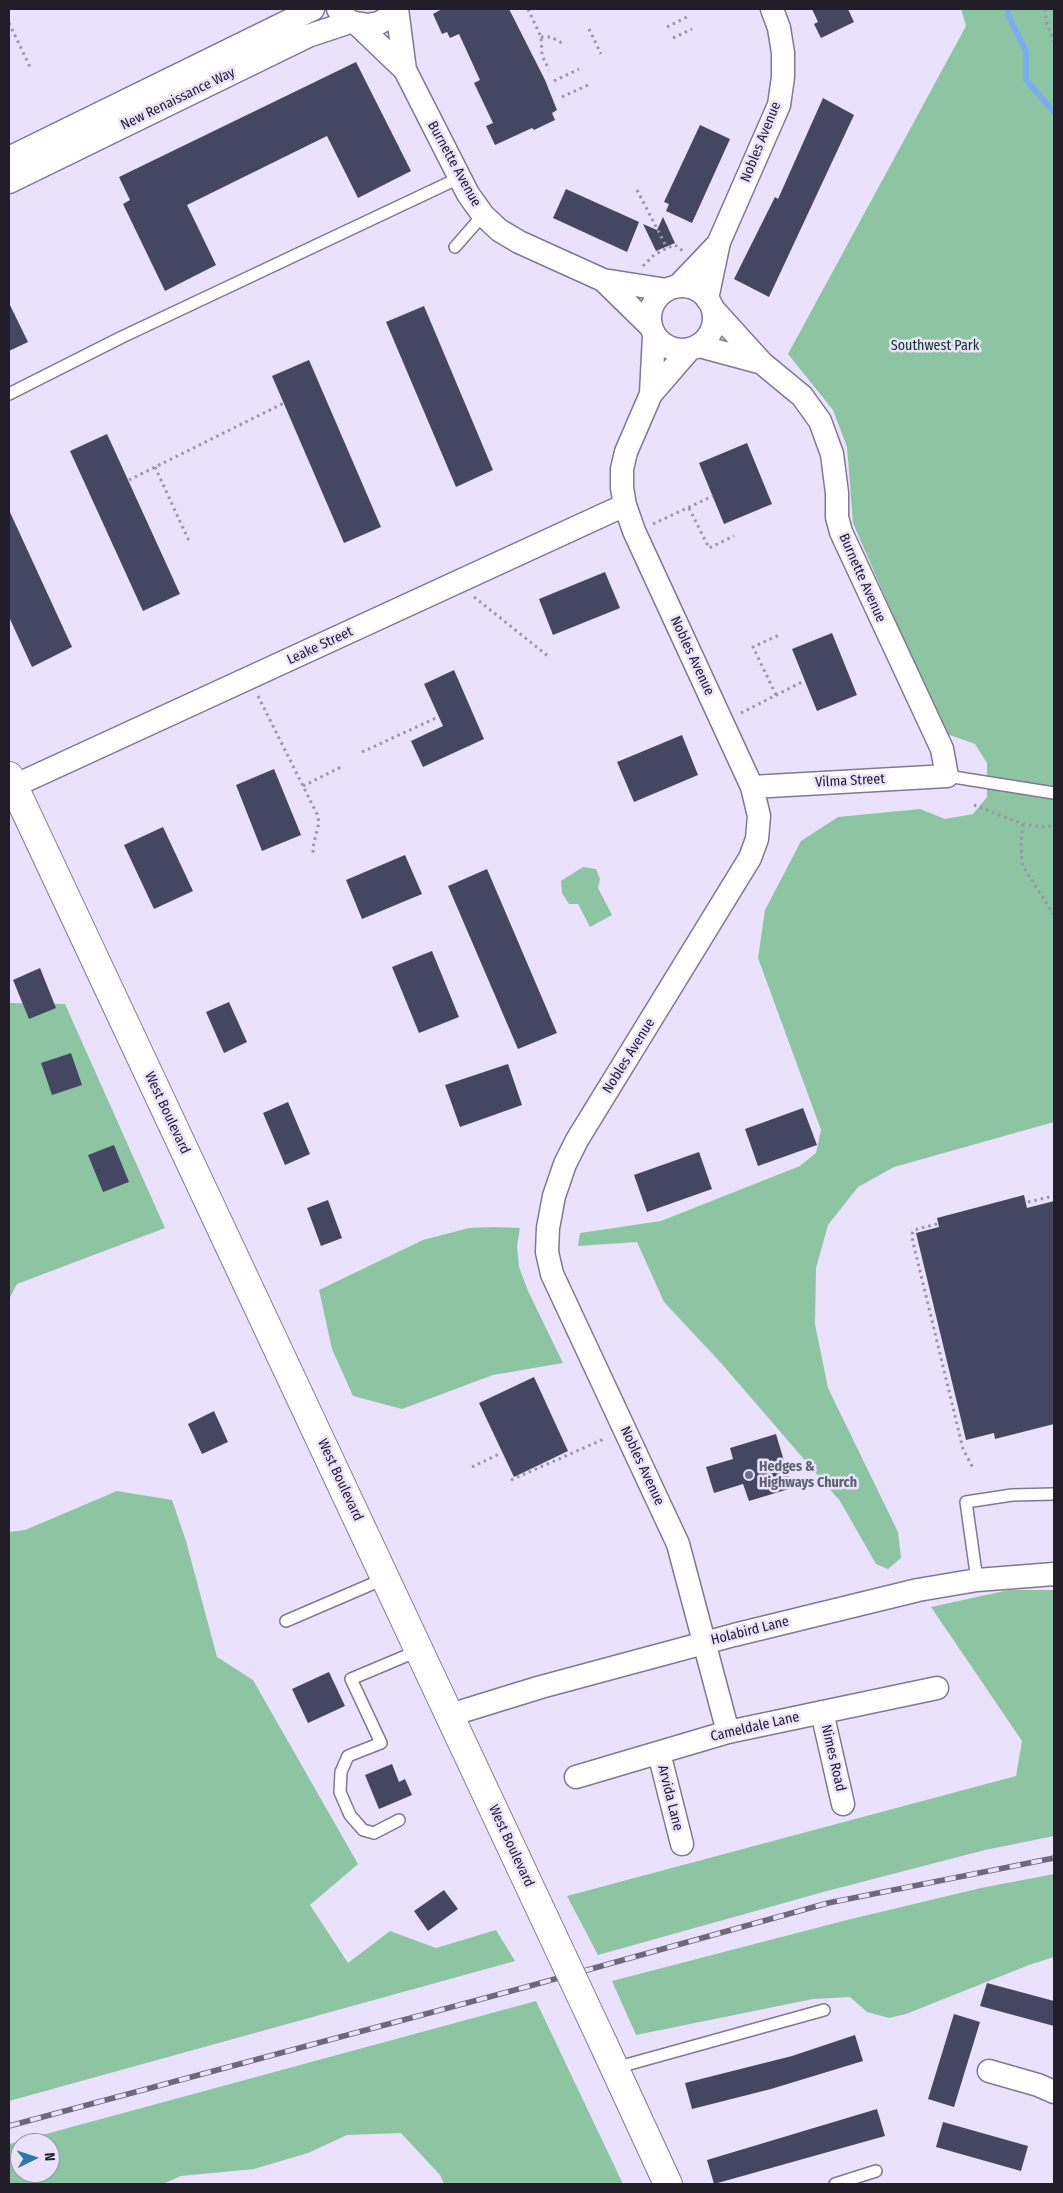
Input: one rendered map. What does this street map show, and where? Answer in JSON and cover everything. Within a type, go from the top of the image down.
[{"type":"main road","name":"West Boulevard","points":[[11,781],[420,1650],[668,2184]]},
{"type":"street","name":"New Renaissance Way","points":[[9,158],[313,9]]},
{"type":"street","name":"New Renaissance Way","points":[[9,182],[308,36],[349,18],[368,25],[379,23],[397,9]]},
{"type":"street","name":"Burnette Avenue","points":[[397,9],[405,70],[468,194],[483,215],[499,230],[519,242],[603,280],[672,288]]},
{"type":"street","name":"Nobles Avenue","points":[[710,304],[719,242],[779,105],[783,78],[783,54],[779,28],[772,9]]},
{"type":"street","name":"Burnette Avenue","points":[[349,18],[405,70]]},
{"type":"street","name":"Nobles Avenue","points":[[672,288],[719,242]]},
{"type":"street","name":"Burnette Avenue","points":[[603,280],[652,330]]},
{"type":"street","points":[[689,287],[699,291],[710,304],[714,320],[711,331],[706,340],[694,348],[679,350],[669,348],[652,330],[650,316],[652,306],[658,296],[672,288],[689,287]]},
{"type":"street","name":"Burnette Avenue","points":[[710,304],[762,363],[802,396],[820,421],[832,454],[837,493],[837,517],[841,532],[942,749],[947,776]]},
{"type":"street","name":"Nobles Avenue","points":[[651,394],[652,330]]},
{"type":"street","name":"Burnette Avenue","points":[[694,348],[762,363]]},
{"type":"street","name":"Nobles Avenue","points":[[694,348],[651,394],[626,452],[622,469],[622,488],[625,505],[634,531],[752,787],[759,816],[757,839],[750,858],[577,1140],[565,1164],[554,1196],[548,1228],[547,1252],[552,1274],[672,1529],[728,1732]]},
{"type":"street","name":"Leake Street","points":[[11,781],[625,505]]},
{"type":"street","name":"Vilma Street","points":[[752,787],[947,776]]},
{"type":"street","name":"Holabird Lane","points":[[450,1715],[541,1687],[703,1643],[918,1590],[977,1580],[1054,1574]]},
{"type":"street","name":"Cameldale Lane","points":[[576,1777],[728,1732],[938,1688]]},
{"type":"street","name":"Nimes Road","points":[[822,1712],[843,1804]]},
{"type":"street","name":"Arvida Lane","points":[[659,1753],[682,1844]]},
{"type":"street","points":[[989,2071],[1054,2092]]},
{"type":"lane","points":[[9,394],[122,337],[460,178]]},
{"type":"lane","points":[[456,247],[483,215]]},
{"type":"lane","points":[[947,776],[1054,793]]},
{"type":"lane","points":[[977,1580],[966,1502],[1012,1495],[1054,1494]]},
{"type":"lane","points":[[286,1621],[386,1578]]},
{"type":"lane","points":[[399,1820],[374,1833],[363,1830],[350,1815],[340,1792],[341,1772],[348,1756],[380,1743],[351,1679],[420,1650]]},
{"type":"lane","points":[[615,2068],[824,2010]]},
{"type":"lane","points":[[835,2184],[876,2171]]},
{"type":"path","points":[[528,9],[541,36],[542,55],[549,70]]},
{"type":"path","points":[[1045,9],[1047,24],[1054,42]]},
{"type":"path","points":[[667,27],[687,16]]},
{"type":"path","points":[[9,23],[30,69]]},
{"type":"path","points":[[673,38],[692,28]]},
{"type":"path","points":[[589,29],[601,54]]},
{"type":"path","points":[[541,36],[551,37],[562,43]]},
{"type":"path","points":[[554,81],[579,69]]},
{"type":"path","points":[[562,97],[588,85]]},
{"type":"path","points":[[637,190],[667,248]]},
{"type":"path","points":[[638,271],[654,255],[667,248],[675,245],[685,253]]},
{"type":"path","points":[[128,480],[284,403]]},
{"type":"path","points":[[155,467],[189,540]]},
{"type":"path","points":[[652,525],[713,496]]},
{"type":"path","points":[[689,508],[708,548],[734,536]]},
{"type":"path","points":[[473,596],[548,656]]},
{"type":"path","points":[[776,695],[753,647],[781,634]]},
{"type":"path","points":[[740,713],[804,681]]},
{"type":"path","points":[[255,689],[317,814],[319,822],[312,847],[313,855]]},
{"type":"path","points":[[362,752],[436,718]]},
{"type":"path","points":[[303,786],[341,767]]},
{"type":"path","points":[[974,805],[1024,824],[1042,828],[1054,826]]},
{"type":"path","points":[[1024,824],[1020,844],[1022,863],[1054,916]]},
{"type":"path","points":[[1028,1202],[1054,1196]]},
{"type":"path","points":[[937,1224],[914,1230],[912,1234],[913,1242],[963,1449],[974,1470]]},
{"type":"path","points":[[511,1480],[604,1439]]},
{"type":"path","points":[[472,1467],[499,1454]]},
{"type":"green space","name":"Southwest Park","points":[[961,9],[1054,9],[1054,1122],[894,1167],[858,1187],[828,1225],[816,1268],[815,1324],[828,1388],[898,1532],[901,1558],[888,1569],[876,1564],[840,1501],[721,1363],[664,1302],[637,1242],[578,1246],[580,1233],[661,1221],[800,1166],[816,1153],[821,1130],[758,958],[765,910],[801,841],[838,817],[920,809],[945,819],[973,814],[987,797],[987,763],[975,744],[944,733],[853,523],[847,447],[833,410],[788,354],[966,26]]},
{"type":"green space","points":[[583,867],[596,869],[600,879],[598,888],[612,915],[590,927],[578,904],[569,904],[562,893],[561,881]]},
{"type":"green space","points":[[9,1003],[65,1004],[165,1228],[17,1284],[9,1299]]},
{"type":"green space","points":[[469,1228],[520,1228],[517,1246],[519,1267],[528,1291],[563,1363],[493,1375],[402,1409],[353,1396],[332,1349],[319,1290],[423,1240]]},
{"type":"green space","points":[[117,1491],[172,1500],[186,1541],[217,1657],[253,1680],[358,1864],[310,1905],[348,1963],[390,1931],[436,1948],[496,1930],[515,1961],[9,2101],[9,1532],[25,1530]]},
{"type":"green space","points":[[1009,1590],[1054,1590],[1054,1836],[985,1850],[827,1891],[598,1955],[567,1896],[1016,1776],[1022,1741],[931,1607]]},
{"type":"green space","points":[[1054,1874],[1054,1957],[1029,1965],[906,2014],[889,2018],[867,2012],[850,1997],[813,1999],[636,2035],[612,1981],[847,1920],[981,1888]]},
{"type":"green space","points":[[536,2001],[623,2184],[444,2184],[440,2175],[401,2133],[347,2135],[308,2153],[254,2169],[181,2176],[163,2184],[9,2184],[9,2144],[10,2183],[60,2183],[60,2133],[50,2133]]},
{"type":"building","points":[[442,9],[509,9],[545,80],[557,110],[552,113],[555,120],[495,145],[486,126],[493,123],[474,83],[480,80],[459,34],[450,38],[447,32],[442,34],[433,14]]},
{"type":"building","points":[[812,9],[848,9],[854,22],[821,38],[814,24],[818,22]]},
{"type":"building","points":[[356,62],[411,171],[358,198],[327,136],[187,205],[216,265],[165,291],[123,204],[130,200],[119,177]]},
{"type":"building","points":[[823,98],[854,115],[769,297],[734,279],[775,197],[778,199]]},
{"type":"building","points":[[700,125],[730,139],[692,223],[666,211],[669,204],[664,202]]},
{"type":"building","points":[[566,189],[639,222],[627,252],[553,218]]},
{"type":"building","points":[[663,217],[675,243],[656,251],[643,224],[657,230]]},
{"type":"building","points":[[9,303],[28,342],[9,351]]},
{"type":"building","points":[[424,306],[493,470],[456,487],[386,322]]},
{"type":"building","points":[[309,360],[381,527],[344,543],[272,376]]},
{"type":"building","points":[[107,434],[180,594],[143,611],[70,451]]},
{"type":"building","points":[[747,443],[772,504],[724,524],[699,463]]},
{"type":"building","points":[[9,510],[72,647],[32,667],[9,617]]},
{"type":"building","points":[[605,572],[620,608],[553,635],[539,599]]},
{"type":"building","points":[[832,633],[857,695],[817,711],[792,649]]},
{"type":"building","points":[[454,670],[484,739],[423,767],[411,741],[443,726],[424,684]]},
{"type":"building","points":[[682,735],[698,775],[634,802],[617,762]]},
{"type":"building","points":[[274,769],[301,835],[262,851],[236,785]]},
{"type":"building","points":[[163,827],[193,891],[154,909],[124,845]]},
{"type":"building","points":[[405,855],[422,894],[362,919],[346,880]]},
{"type":"building","points":[[487,869],[557,1033],[518,1049],[448,886]]},
{"type":"building","points":[[432,951],[459,1017],[419,1033],[392,967]]},
{"type":"building","points":[[40,968],[56,1008],[29,1019],[13,980]]},
{"type":"building","points":[[229,1002],[247,1042],[224,1053],[206,1012]]},
{"type":"building","points":[[71,1053],[82,1085],[52,1095],[41,1063]]},
{"type":"building","points":[[508,1064],[522,1105],[460,1127],[445,1085]]},
{"type":"building","points":[[288,1102],[310,1154],[285,1165],[263,1113]]},
{"type":"building","points":[[803,1108],[817,1145],[758,1166],[745,1129]]},
{"type":"building","points":[[114,1145],[129,1182],[103,1192],[88,1155]]},
{"type":"building","points":[[699,1152],[712,1189],[647,1212],[634,1175]]},
{"type":"building","points":[[1024,1195],[1027,1208],[1054,1201],[1054,1424],[995,1439],[994,1433],[966,1440],[916,1233],[939,1227],[937,1218]]},
{"type":"building","points":[[328,1200],[342,1238],[321,1246],[307,1208]]},
{"type":"building","points":[[534,1377],[568,1451],[514,1477],[479,1403]]},
{"type":"building","points":[[214,1411],[228,1442],[202,1454],[188,1424]]},
{"type":"building","name":"Hedges & Highways Church","points":[[776,1434],[792,1488],[749,1501],[743,1484],[714,1493],[706,1467],[733,1459],[730,1448]]},
{"type":"building","points":[[329,1672],[345,1706],[308,1723],[292,1689]]},
{"type":"building","points":[[392,1764],[399,1782],[405,1779],[412,1795],[379,1809],[365,1775]]},
{"type":"building","points":[[444,1890],[458,1909],[428,1931],[414,1911]]},
{"type":"building","points":[[987,1983],[1054,2001],[1054,2026],[980,2006]]},
{"type":"building","points":[[954,2014],[980,2022],[954,2107],[928,2099]]},
{"type":"building","points":[[855,2035],[863,2061],[771,2089],[692,2109],[685,2083],[792,2056]]},
{"type":"building","points":[[877,2109],[885,2136],[714,2184],[707,2160]]},
{"type":"building","points":[[943,2122],[1028,2146],[1021,2171],[936,2147]]},
{"type":"waterway","points":[[1008,9],[1008,15],[1026,51],[1026,80],[1054,112]]},
{"type":"railway","points":[[9,2126],[526,1987],[828,1903],[1054,1858]]},
{"type":"place","name":"Hedges & Highways Church","points":[[749,1475]]}]
